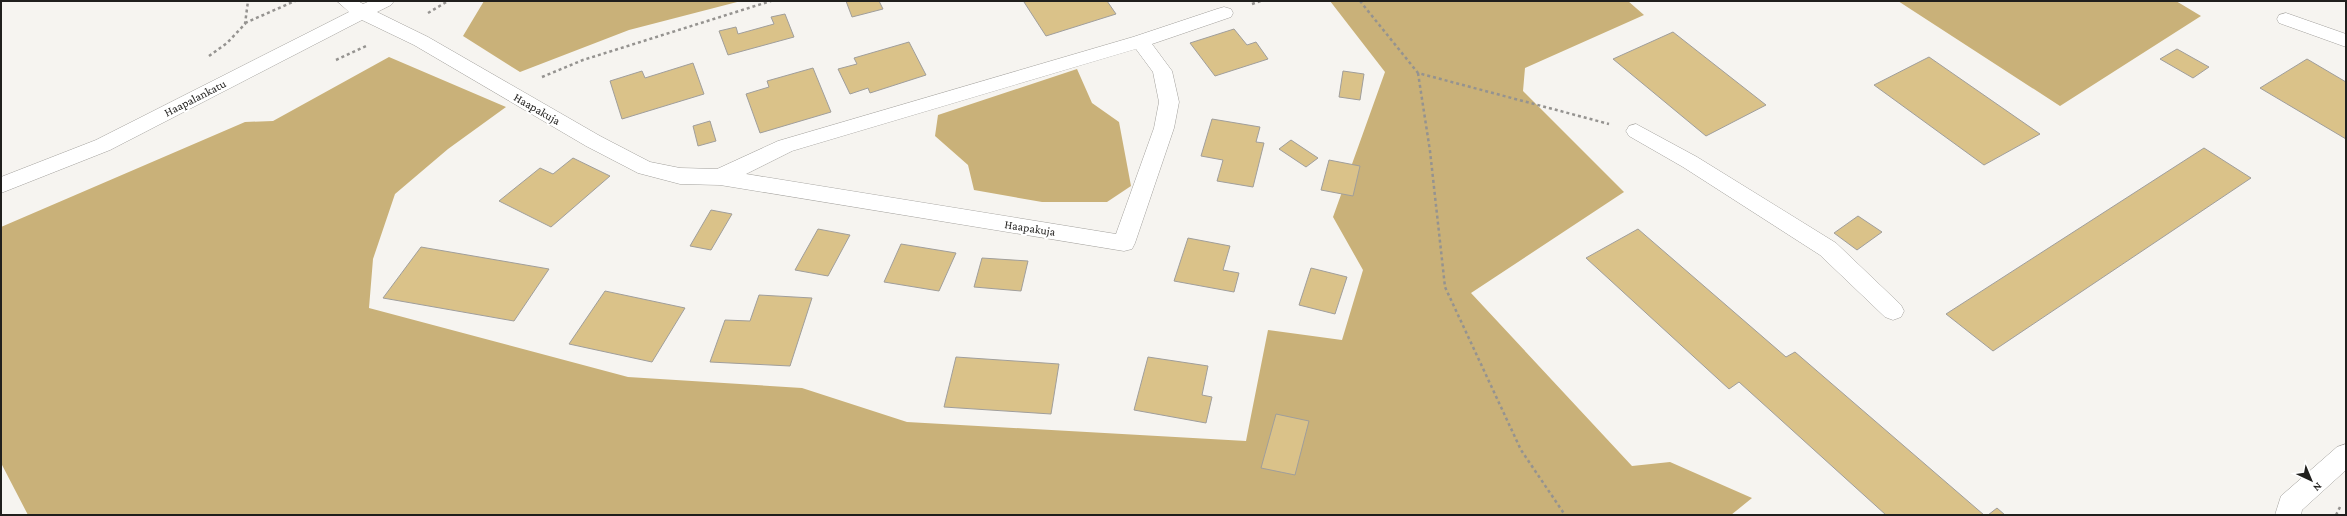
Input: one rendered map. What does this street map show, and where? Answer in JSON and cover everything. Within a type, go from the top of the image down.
[{"type":"street","name":"Haapakuja","points":[[346,1],[363,13],[421,41],[593,141],[645,168],[680,176],[720,177],[1124,243],[1164,128],[1169,102],[1162,71],[1140,40]]},
{"type":"street","name":"Haapalankatu","points":[[1,185],[103,145],[385,1]]},
{"type":"street","name":"Haapakuja","points":[[720,177],[785,146],[1140,40],[1224,13]]},
{"type":"street","points":[[2286,19],[2346,41]]},
{"type":"street","points":[[1636,131],[1690,162],[1828,249],[1893,311]]},
{"type":"street","points":[[2288,515],[2290,504],[2346,455]]},
{"type":"path","points":[[245,24],[295,1]]},
{"type":"path","points":[[507,92],[583,60],[771,1]]},
{"type":"path","points":[[1360,1],[1418,73],[1430,151],[1445,287],[1521,450],[1565,515]]},
{"type":"path","points":[[1418,73],[1636,131]]},
{"type":"path","points":[[2336,515],[2342,505]]},
{"type":"shaded area","points":[[484,1],[741,1],[629,30],[520,72],[463,36]]},
{"type":"shaded area","points":[[1330,1],[1628,1],[1644,15],[1525,68],[1523,91],[1624,192],[1471,293],[1632,466],[1670,462],[1752,498],[1731,515],[28,515],[1,463],[1,227],[245,122],[273,121],[389,57],[506,107],[448,149],[395,194],[373,259],[369,308],[628,377],[802,388],[907,422],[1246,441],[1268,330],[1342,340],[1363,270],[1333,217],[1385,72]]},
{"type":"shaded area","points":[[1898,1],[2176,1],[2201,16],[2060,106]]},
{"type":"shaded area","points":[[1077,69],[1092,103],[1119,122],[1131,186],[1107,202],[1042,202],[974,190],[968,165],[935,136],[938,115]]},
{"type":"building","points":[[846,1],[879,1],[883,9],[852,17]]},
{"type":"building","points":[[1107,1],[1116,14],[1046,36],[1024,2]]},
{"type":"building","points":[[785,14],[794,37],[728,55],[719,31],[736,27],[738,34],[774,24],[771,17]]},
{"type":"building","points":[[1234,29],[1247,45],[1256,42],[1268,59],[1215,76],[1190,43]]},
{"type":"building","points":[[1673,32],[1766,105],[1706,136],[1613,59]]},
{"type":"building","points":[[909,42],[926,75],[870,93],[868,88],[850,94],[838,69],[857,64],[854,58]]},
{"type":"building","points":[[2177,49],[2209,67],[2193,78],[2160,59]]},
{"type":"building","points":[[1929,57],[2040,134],[1984,165],[1874,85]]},
{"type":"building","points":[[2307,59],[2346,82],[2346,139],[2260,88]]},
{"type":"building","points":[[693,63],[704,94],[622,119],[610,81],[642,71],[645,78]]},
{"type":"building","points":[[813,68],[831,112],[760,133],[746,94],[769,87],[767,81]]},
{"type":"building","points":[[1343,71],[1364,74],[1360,100],[1339,97]]},
{"type":"building","points":[[1212,119],[1260,127],[1256,142],[1264,143],[1253,187],[1217,181],[1223,160],[1201,156]]},
{"type":"building","points":[[710,121],[716,141],[698,146],[693,126]]},
{"type":"building","points":[[1291,140],[1318,158],[1306,167],[1279,149]]},
{"type":"building","points":[[2204,148],[2251,178],[1993,351],[1946,314]]},
{"type":"building","points":[[573,158],[610,176],[551,227],[499,201],[540,168],[553,174]]},
{"type":"building","points":[[1329,160],[1360,166],[1353,196],[1321,190]]},
{"type":"building","points":[[711,210],[732,214],[711,250],[690,246]]},
{"type":"building","points":[[1858,216],[1882,232],[1857,250],[1834,233]]},
{"type":"building","points":[[818,229],[850,235],[828,276],[795,270]]},
{"type":"building","points":[[1638,229],[1786,357],[1795,352],[1984,515],[1886,515],[1739,382],[1729,389],[1586,258]]},
{"type":"building","points":[[1188,238],[1230,246],[1223,270],[1239,273],[1234,292],[1174,281]]},
{"type":"building","points":[[901,244],[956,253],[939,291],[884,282]]},
{"type":"building","points":[[421,247],[549,269],[514,321],[383,298]]},
{"type":"building","points":[[982,258],[1028,261],[1021,291],[974,287]]},
{"type":"building","points":[[1311,268],[1347,277],[1335,314],[1299,305]]},
{"type":"building","points":[[605,291],[685,308],[652,362],[569,344]]},
{"type":"building","points":[[759,295],[812,298],[790,366],[710,362],[725,320],[750,321]]},
{"type":"building","points":[[956,357],[1059,364],[1051,414],[944,407]]},
{"type":"building","points":[[1148,357],[1208,366],[1202,395],[1212,397],[1206,423],[1134,410]]},
{"type":"building","points":[[1276,414],[1309,421],[1295,475],[1261,468]]},
{"type":"building","points":[[1997,508],[2005,515],[1988,515]]}]
